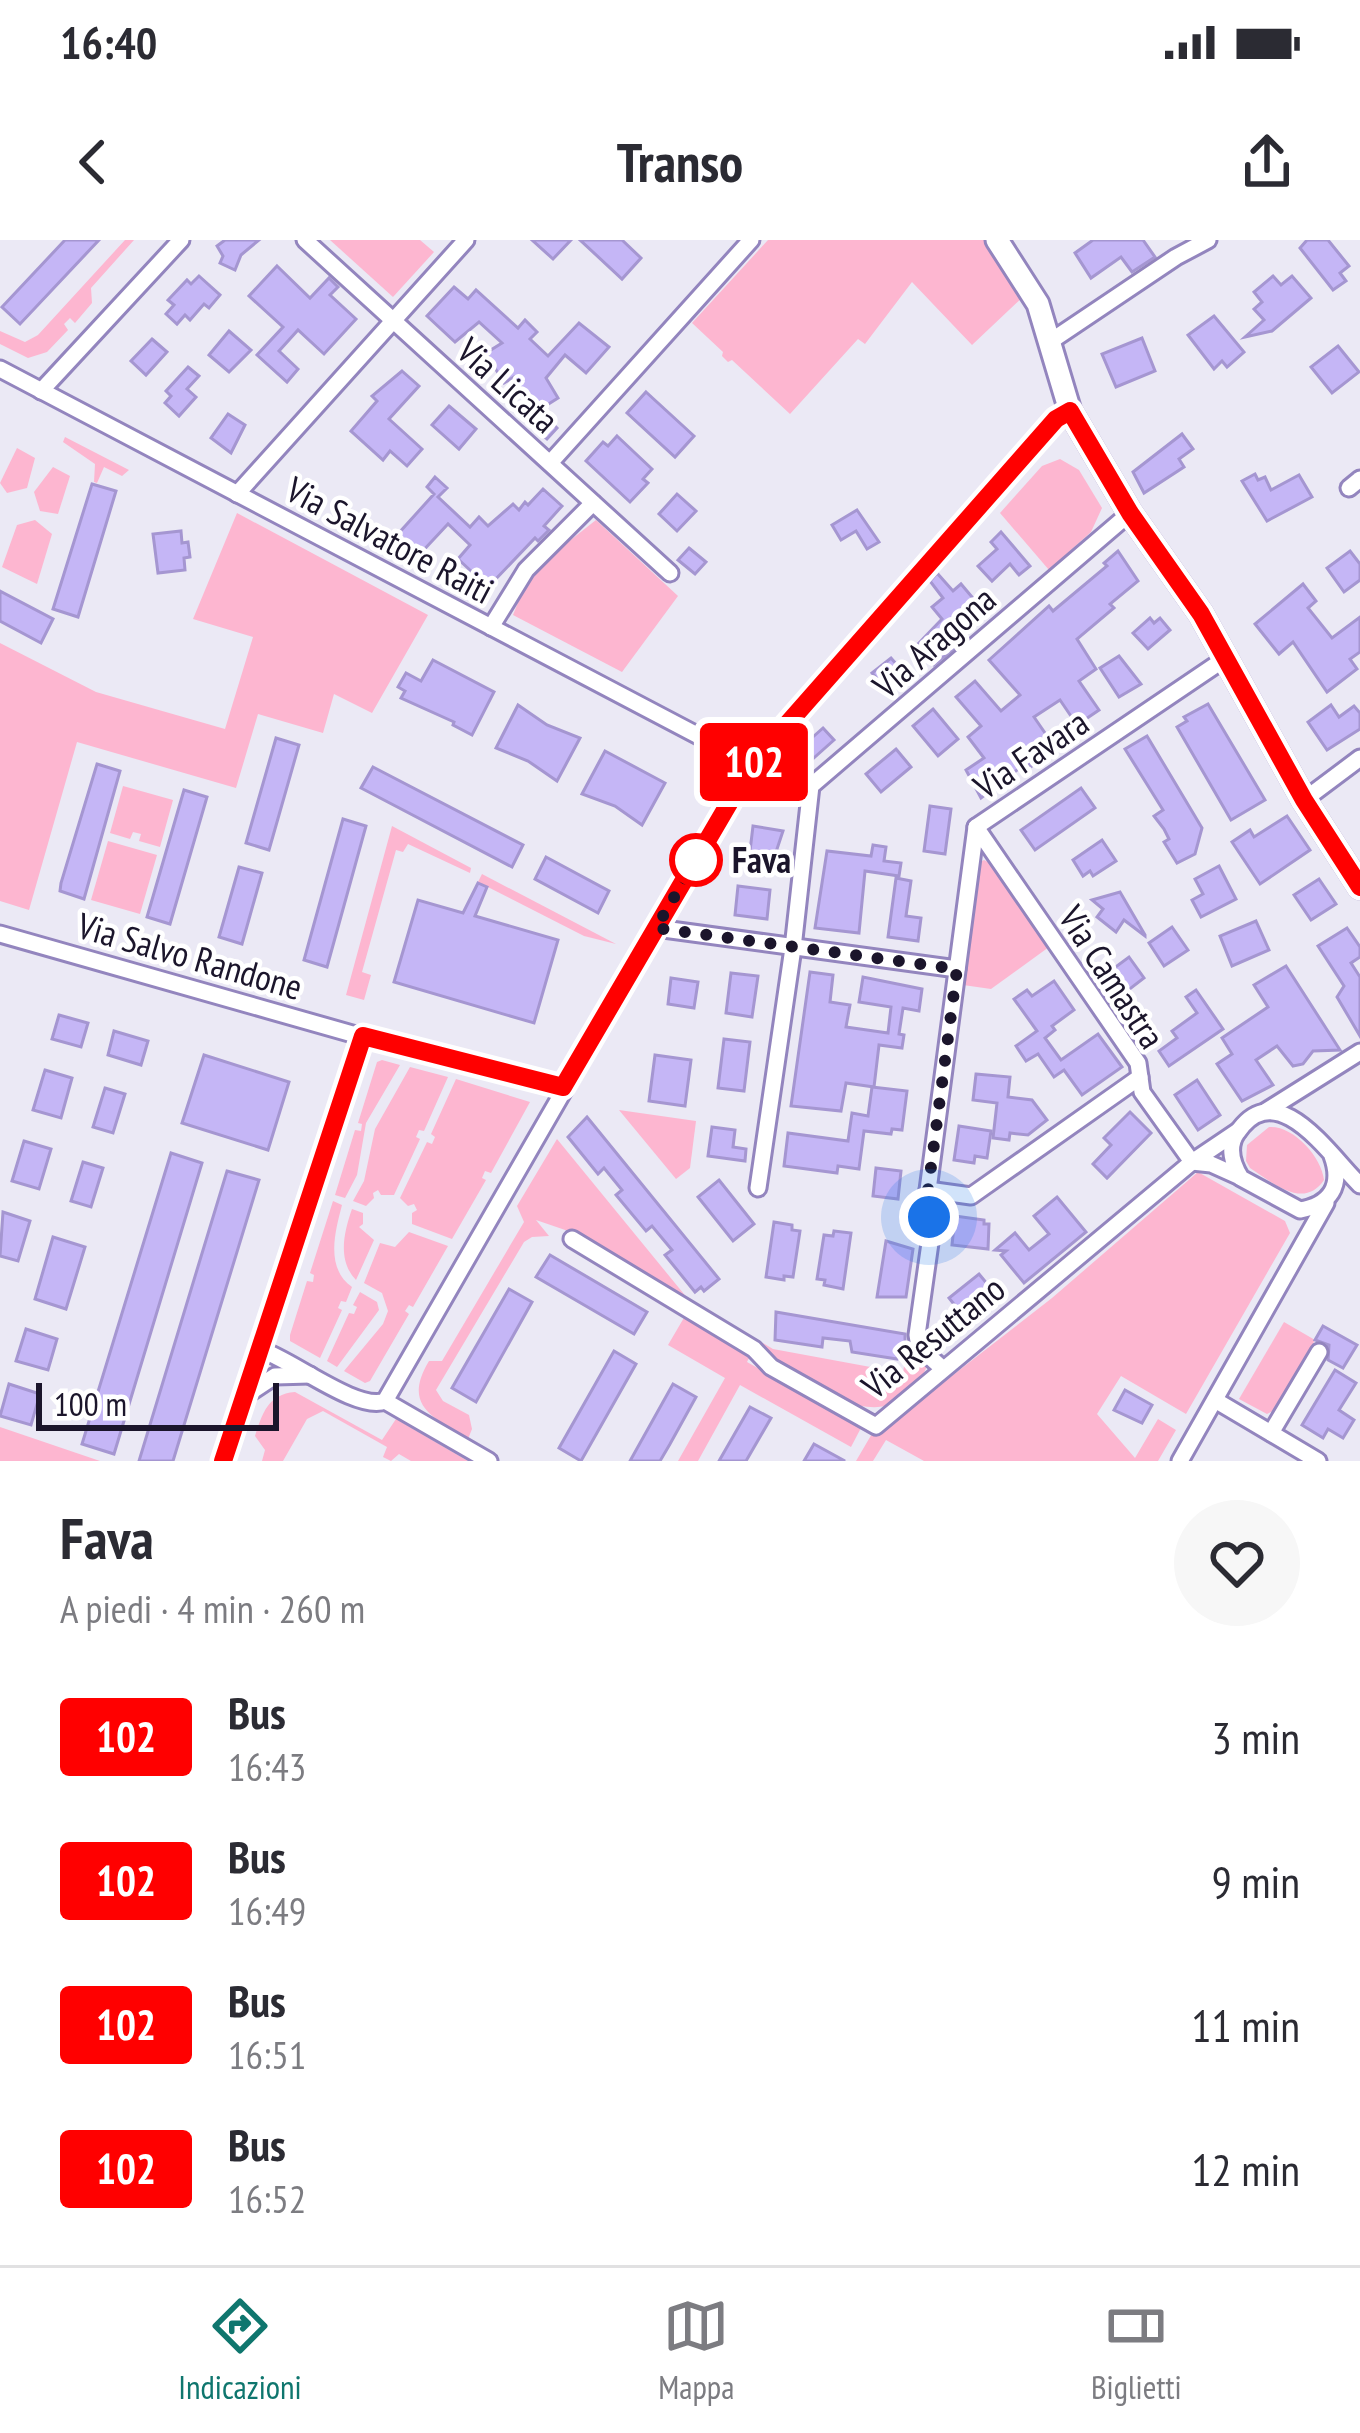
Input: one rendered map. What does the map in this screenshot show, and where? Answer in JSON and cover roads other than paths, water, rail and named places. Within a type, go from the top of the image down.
[{"type":"street","points":[[41,391],[181,240]]},
{"type":"street","name":"Via Licata","points":[[305,240],[670,573]]},
{"type":"street","points":[[237,494],[466,240]]},
{"type":"street","points":[[550,463],[751,240]]},
{"type":"street","points":[[997,240],[1038,304],[1070,411],[1130,513],[1201,614],[1304,800],[1360,887]]},
{"type":"street","points":[[1051,341],[1208,240]]},
{"type":"street","name":"Via Salvatore Raiti","points":[[0,369],[752,764]]},
{"type":"street","points":[[385,1401],[752,764],[1056,419],[1070,411]]},
{"type":"street","points":[[491,627],[526,570],[593,503]]},
{"type":"street","name":"Via Aragona","points":[[758,1187],[811,787],[1130,513]]},
{"type":"street","name":"Via Favara","points":[[944,1370],[919,1347],[917,1335],[930,1243],[928,1190],[976,827],[1223,660]]},
{"type":"street","points":[[1304,800],[1360,758]]},
{"type":"street","name":"Via Camastra","points":[[976,827],[1138,1063],[1142,1092],[1192,1162]]},
{"type":"street","points":[[656,928],[957,969]]},
{"type":"street","name":"Via Salvo Randone","points":[[0,934],[563,1087]]},
{"type":"street","points":[[223,1461],[363,1036]]},
{"type":"street","points":[[1241,1178],[1232,1156],[1238,1130],[1360,1052]]},
{"type":"street","points":[[928,1190],[971,1196],[1140,1077]]},
{"type":"street","points":[[1302,1125],[1300,1102],[1309,1084]]},
{"type":"street","points":[[1265,1112],[1278,1111],[1302,1125],[1360,1185]]},
{"type":"street","name":"Via Resuttano","points":[[572,1239],[754,1349],[771,1367],[876,1426],[1192,1162],[1238,1130]]},
{"type":"street","points":[[1180,1461],[1329,1198],[1337,1181],[1332,1156]]},
{"type":"street","points":[[1192,1162],[1210,1164],[1241,1178],[1290,1208],[1303,1226],[1303,1245]]},
{"type":"street","points":[[1290,1208],[1309,1208],[1329,1198]]},
{"type":"street","points":[[259,1349],[365,1404],[385,1401],[489,1461]]},
{"type":"street","points":[[1271,1433],[1319,1352]]},
{"type":"street","points":[[243,1398],[275,1376],[314,1375]]},
{"type":"street","points":[[1215,1400],[1318,1461]]},
{"type":"place","name":"Fava","points":[[696,860]]}]
